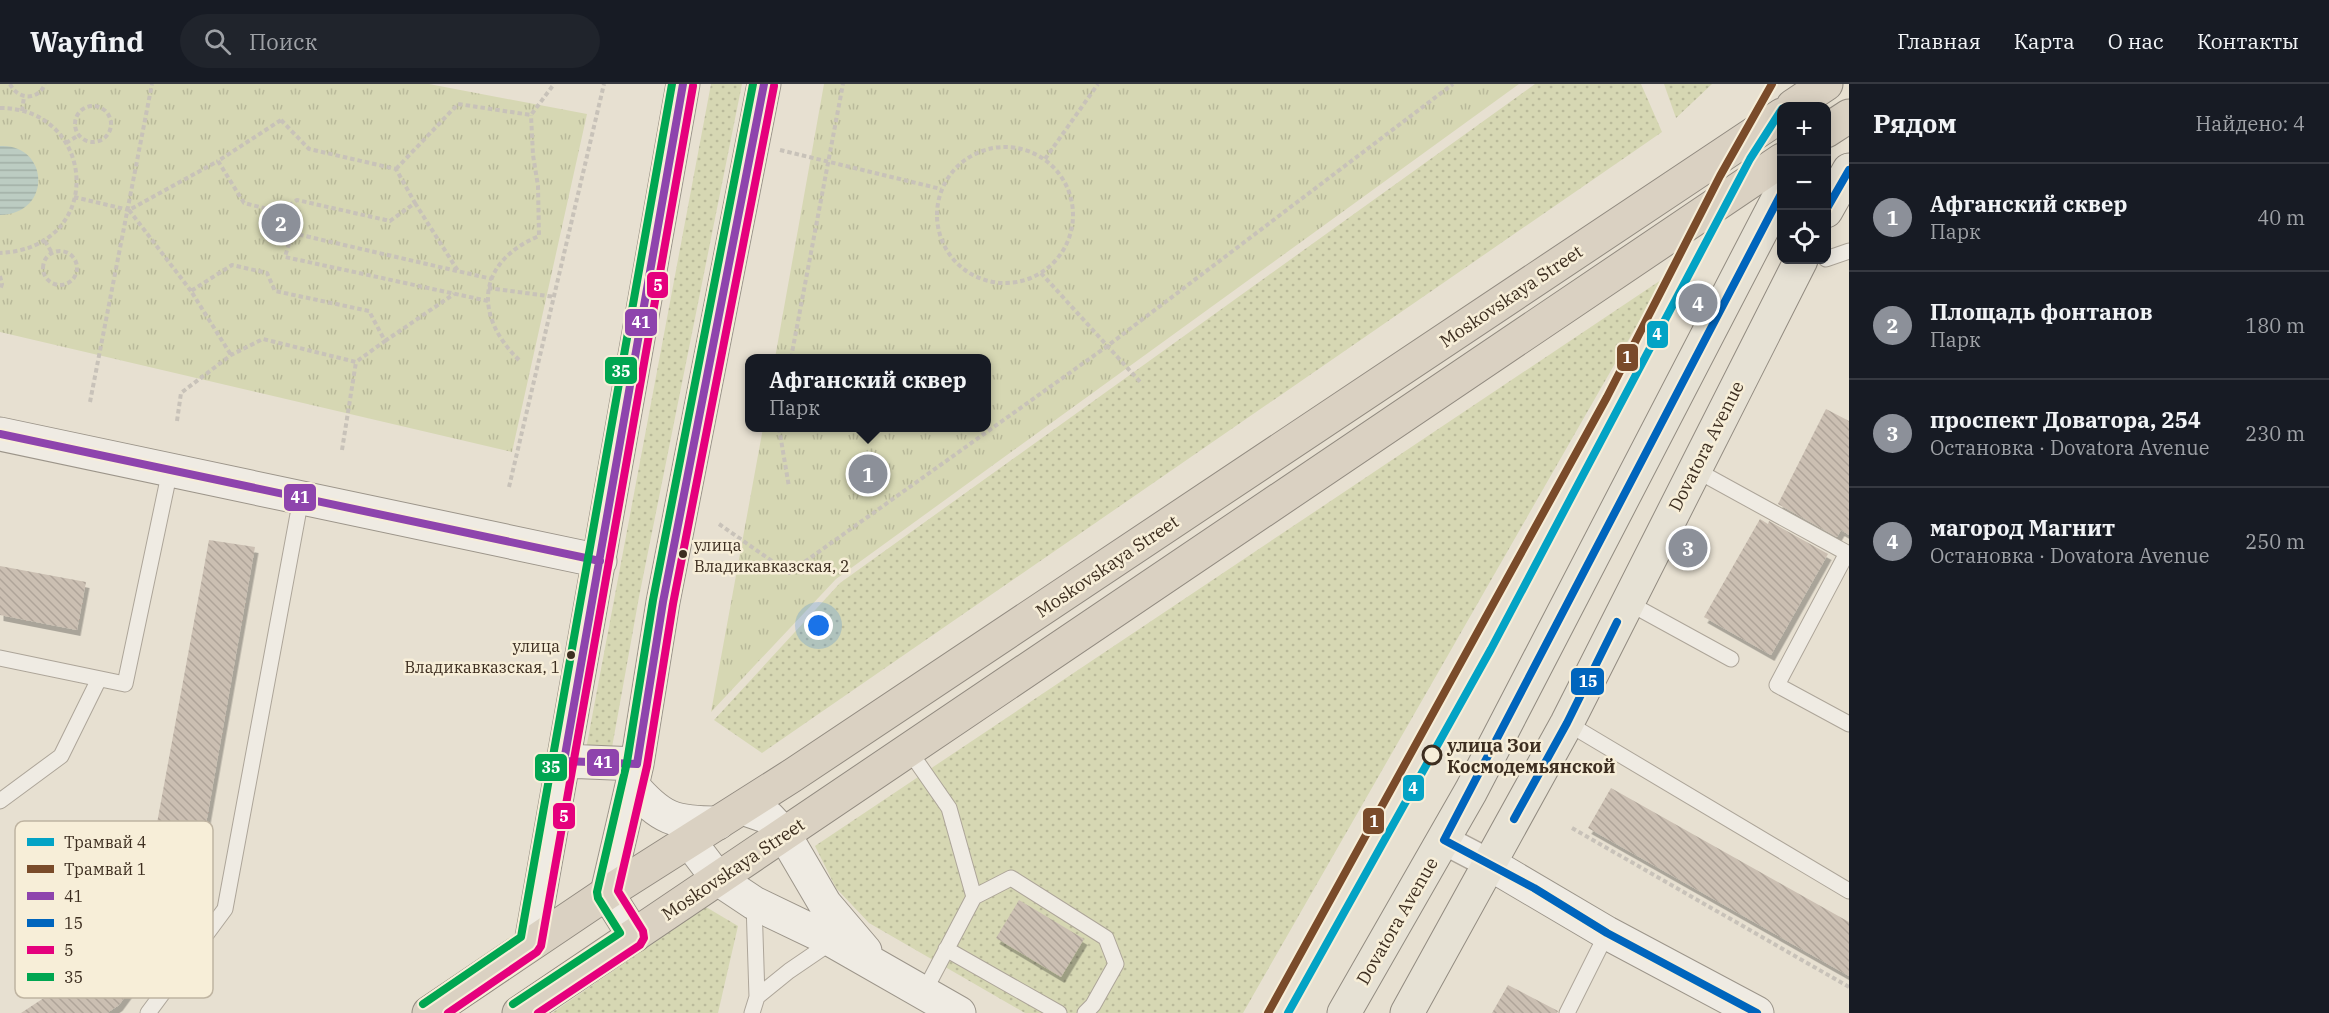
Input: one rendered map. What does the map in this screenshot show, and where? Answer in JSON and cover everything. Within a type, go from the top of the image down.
[{"type":"highway","points":[[1800,102],[1826,84]]},
{"type":"highway","points":[[1831,127],[1849,116]]},
{"type":"highway","name":"Moskovskaya Street","points":[[429,1013],[607,893],[730,816],[1777,118]]},
{"type":"highway","name":"Moskovskaya Street","points":[[519,1013],[1777,163]]},
{"type":"main road","points":[[531,943],[683,84]]},
{"type":"main road","points":[[634,936],[607,893],[634,775],[663,602],[764,84]]},
{"type":"main road","points":[[1825,102],[1834,84]]},
{"type":"main road","points":[[1828,210],[1849,170]]},
{"type":"main road","name":"Dovatora Avenue","points":[[1344,1013],[1444,840],[1777,201]]},
{"type":"main road","name":"Dovatora Avenue","points":[[1407,1013],[1567,723],[1799,264]]},
{"type":"main road","points":[[0,434],[600,561]]},
{"type":"main road","points":[[564,761],[634,775]]},
{"type":"main road","points":[[634,775],[648,804],[674,820],[686,823],[730,816],[768,818],[784,834],[825,904],[880,968]]},
{"type":"main road","points":[[689,841],[718,879],[754,903],[833,941],[959,1013]]},
{"type":"main road","points":[[1490,864],[1607,933],[1757,1013]]},
{"type":"street","points":[[1444,840],[1490,864]]},
{"type":"lane","points":[[1831,257],[1849,252]]},
{"type":"lane","points":[[1694,469],[1848,554],[1777,685],[1849,724]]},
{"type":"lane","points":[[0,658],[125,684],[170,470]]},
{"type":"lane","points":[[213,925],[225,909],[301,498]]},
{"type":"lane","points":[[1627,602],[1731,659]]},
{"type":"lane","points":[[0,801],[61,756],[99,679]]},
{"type":"lane","points":[[1567,723],[1849,891]]},
{"type":"lane","points":[[908,749],[949,808],[974,897]]},
{"type":"lane","points":[[924,992],[974,897],[1011,878],[1106,938],[1116,964],[1093,1005],[1085,1013]]},
{"type":"lane","points":[[752,1013],[757,997],[754,903]]},
{"type":"lane","points":[[1567,1013],[1607,933]]},
{"type":"lane","points":[[757,997],[789,970],[833,941]]},
{"type":"lane","points":[[946,949],[1059,1013]]},
{"type":"lane","points":[[148,1013],[159,998]]},
{"type":"path","points":[[10,84],[13,89],[24,96],[39,93],[45,84]]},
{"type":"path","points":[[90,402],[152,84]]},
{"type":"path","points":[[519,360],[496,330],[488,301],[488,288],[503,260],[516,248],[539,236],[538,186],[533,155],[531,115],[554,84]]},
{"type":"path","points":[[509,487],[604,84]]},
{"type":"path","points":[[791,354],[843,84]]},
{"type":"path","points":[[1045,159],[1098,84]]},
{"type":"path","points":[[991,429],[1106,347],[1453,84]]},
{"type":"path","points":[[22,111],[24,96]]},
{"type":"path","points":[[396,169],[458,104],[531,115]]},
{"type":"path","points":[[93,107],[107,113],[111,126],[102,140],[88,142],[79,135],[75,122],[79,113],[84,109],[93,107]]},
{"type":"path","points":[[0,108],[28,112],[52,126],[66,142],[74,162],[77,184],[72,207],[64,223],[45,242],[21,252],[0,253]]},
{"type":"path","points":[[129,210],[218,161],[281,120],[309,149],[396,169],[458,271]]},
{"type":"path","points":[[66,142],[79,135]]},
{"type":"path","points":[[1012,147],[1029,151],[1045,159],[1064,179],[1073,201],[1074,227],[1063,254],[1034,279],[1003,285],[969,275],[946,252],[936,221],[941,189],[963,160],[988,148],[1012,147]]},
{"type":"path","points":[[777,149],[941,189]]},
{"type":"path","points":[[218,161],[244,204],[280,212],[297,200],[390,221],[416,203]]},
{"type":"path","points":[[74,197],[129,210],[191,291],[231,355]]},
{"type":"path","points":[[488,301],[285,257],[292,233],[492,279]]},
{"type":"path","points":[[45,242],[52,253]]},
{"type":"path","points":[[60,251],[73,257],[76,263],[76,273],[69,283],[56,284],[46,278],[43,266],[52,253],[60,251]]},
{"type":"path","points":[[191,291],[232,265],[267,273],[275,291],[369,311],[385,341]]},
{"type":"path","points":[[1041,273],[1142,384]]},
{"type":"path","points":[[0,276],[2,284],[0,290]]},
{"type":"path","points":[[488,288],[555,297]]},
{"type":"path","points":[[342,450],[356,362],[454,294]]},
{"type":"path","points":[[177,421],[181,393],[231,355],[263,339],[356,362]]},
{"type":"path","points":[[780,432],[789,487]]},
{"type":"path","points":[[718,524],[789,573],[987,432]]},
{"type":"path","points":[[1572,828],[1849,987]]},
{"type":"green space","points":[[0,84],[429,84],[587,114],[512,452],[0,332]]},
{"type":"green space","points":[[711,84],[742,84],[639,597],[611,753],[586,749]]},
{"type":"green space","points":[[824,84],[1519,84],[836,579],[711,712],[762,432],[991,432],[991,354],[776,354]]},
{"type":"green space","points":[[1535,84],[1641,84],[1662,132],[762,753],[714,720],[840,583]]},
{"type":"green space","points":[[1664,84],[1712,84],[1676,118]]},
{"type":"green space","points":[[1664,278],[1243,1013],[1025,1013],[869,923],[836,888],[815,846]]},
{"type":"green space","points":[[706,907],[738,926],[718,1013],[552,1013]]},
{"type":"shaded area","points":[[0,146],[16,148],[28,155],[35,166],[38,179],[36,191],[30,203],[17,211],[0,215]]},
{"type":"building","points":[[1826,409],[1849,421],[1849,535],[1841,530],[1837,537],[1778,504]]},
{"type":"building","points":[[1760,519],[1768,524],[1769,521],[1828,554],[1771,655],[1704,617]]},
{"type":"building","points":[[209,540],[255,547],[206,821],[157,821]]},
{"type":"building","points":[[0,566],[86,582],[77,630],[0,615]]},
{"type":"building","points":[[1611,788],[1849,922],[1849,976],[1588,828]]},
{"type":"building","points":[[1019,900],[1084,939],[1061,977],[996,938]]},
{"type":"building","points":[[1508,985],[1558,1011],[1557,1013],[1492,1013]]},
{"type":"building","points":[[44,998],[124,998],[119,1005],[107,1013],[21,1013]]},
{"type":"tram line","name":"1","points":[[1268,1013],[1607,397],[1720,176],[1772,84]]},
{"type":"tram line","name":"4","points":[[1288,1013],[1491,649],[1750,159],[1777,117]]},
{"type":"transit line","name":"35","points":[[423,1004],[521,937],[672,84]]},
{"type":"transit line","name":"41","points":[[683,84],[564,761],[637,764],[663,602],[764,84]]},
{"type":"transit line","name":"35","points":[[513,1004],[620,933],[598,898],[597,892],[627,762],[653,600],[753,84]]},
{"type":"transit line","name":"5","points":[[448,1013],[537,952],[541,946],[693,86]]},
{"type":"transit line","name":"5","points":[[538,1013],[640,945],[644,938],[643,931],[618,891],[647,766],[673,604],[774,86]]},
{"type":"transit line","name":"15","points":[[1831,201],[1849,170]]},
{"type":"transit line","name":"15","points":[[1757,1013],[1607,933],[1534,888],[1444,840],[1777,202]]},
{"type":"transit line","name":"41","points":[[0,434],[600,561]]},
{"type":"transit line","name":"15","points":[[1514,819],[1567,723],[1617,622]]},
{"type":"place","name":"Площадь фонтанов","points":[[281,223]]},
{"type":"place","name":"магород Магнит","points":[[1698,303]]},
{"type":"place","name":"Афганский сквер","points":[[868,474]]},
{"type":"place","name":"проспект Доватора, 254","points":[[1688,548]]},
{"type":"place","name":"улица Владикавказская, 2","points":[[683,554]]},
{"type":"place","name":"улица Владикавказская, 1","points":[[571,655]]},
{"type":"place","name":"улица Зои Космодемьянской","points":[[1432,755]]}]
